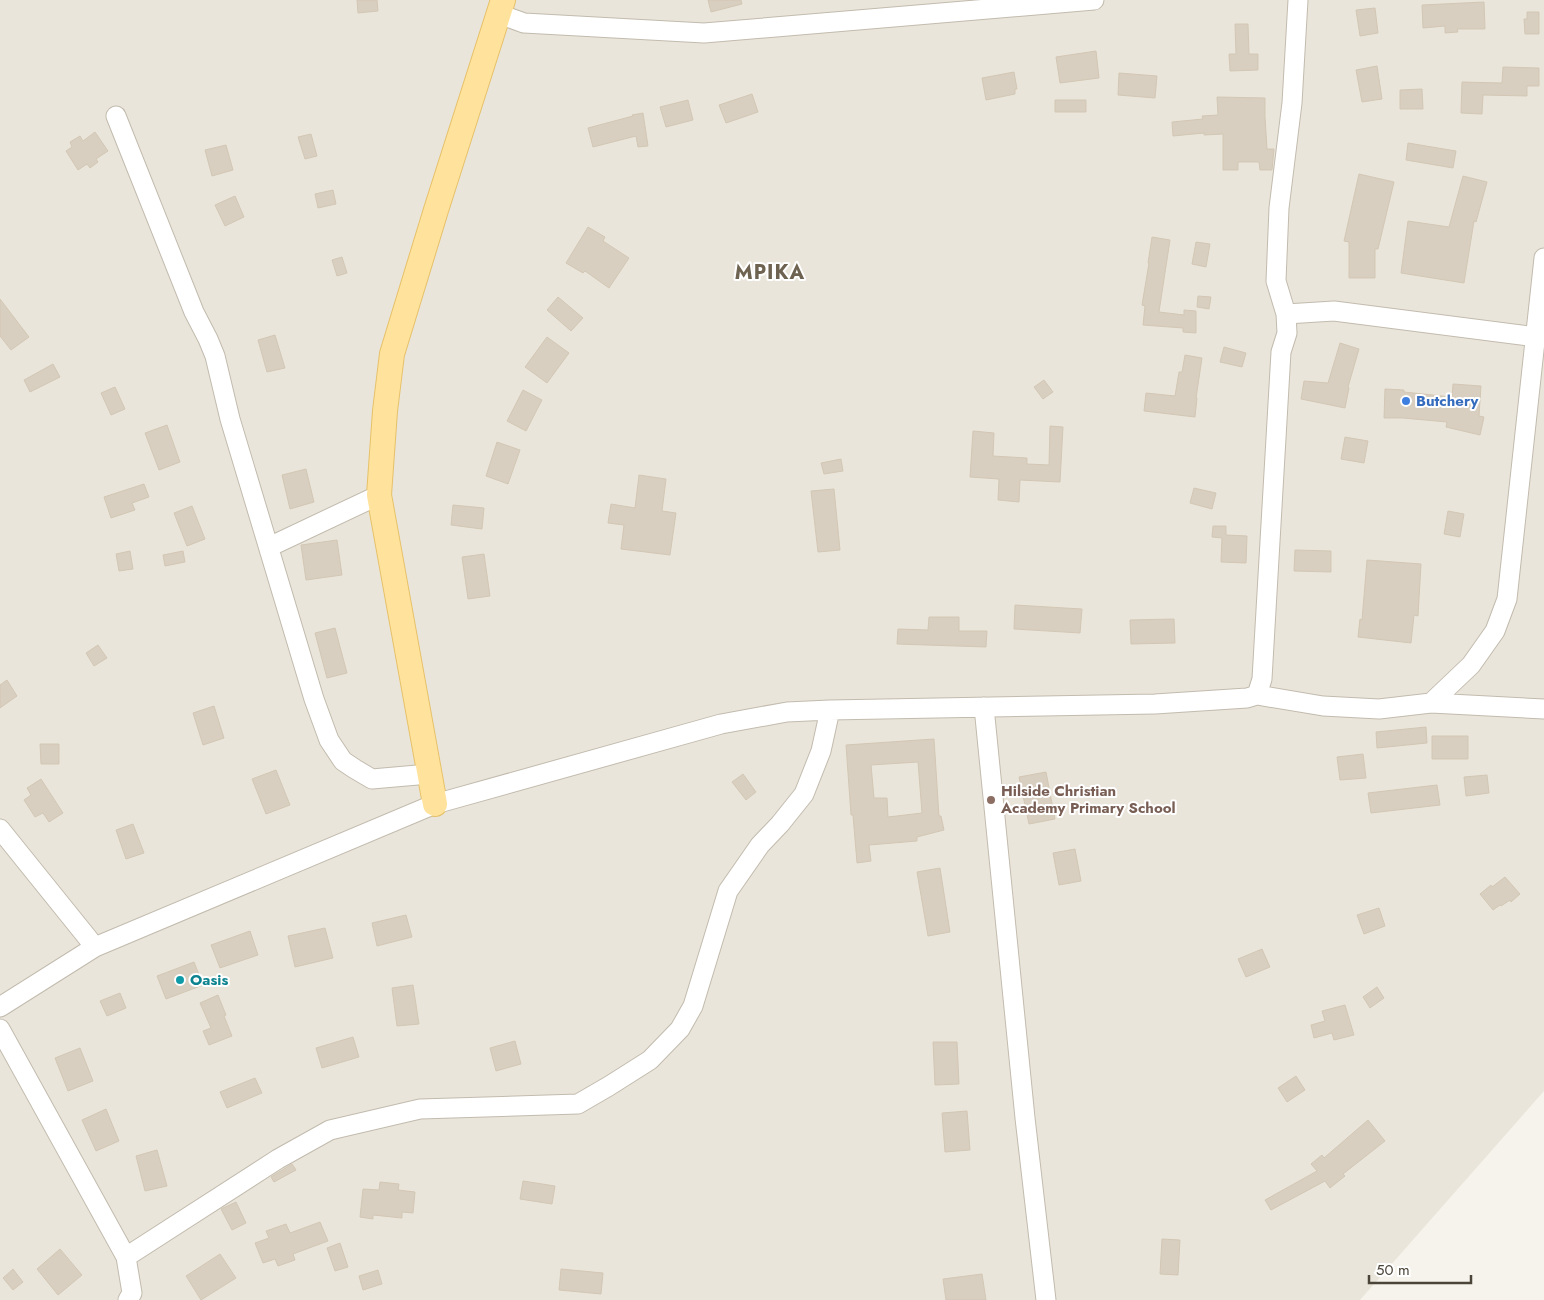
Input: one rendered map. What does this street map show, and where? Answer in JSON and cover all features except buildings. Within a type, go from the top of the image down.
[{"type":"main road","points":[[434,804],[379,495],[384,411],[392,354],[438,201],[501,7]]},
{"type":"street","points":[[501,7],[524,23],[704,32],[1094,0]]},
{"type":"street","points":[[1257,695],[1262,678],[1281,352],[1287,333],[1286,314],[1276,281],[1279,208],[1292,103],[1298,0]]},
{"type":"street","points":[[116,116],[194,312],[215,356],[230,419],[314,699],[329,740],[343,761],[372,779],[429,774]]},
{"type":"street","points":[[1431,703],[1471,666],[1495,631],[1507,598],[1539,337],[1544,258]]},
{"type":"street","points":[[1286,314],[1334,311],[1539,337]]},
{"type":"street","points":[[269,547],[379,495]]},
{"type":"street","points":[[0,1007],[95,947],[434,804],[721,724],[787,712],[1155,704],[1247,698],[1257,695],[1323,706],[1379,709],[1431,703],[1544,709]]},
{"type":"street","points":[[984,707],[1025,1118],[1046,1300]]},
{"type":"street","points":[[126,1257],[278,1159],[330,1130],[420,1109],[578,1104],[650,1060],[680,1029],[694,1006],[728,892],[760,845],[804,794],[821,751],[830,710]]},
{"type":"street","points":[[0,829],[95,947]]},
{"type":"street","points":[[0,1028],[126,1257],[132,1293],[128,1300]]},
{"type":"shaded area","points":[[0,0],[1544,0],[1544,1091],[1360,1300],[0,1300]]},
{"type":"place","name":"Butchery","points":[[1406,401]]},
{"type":"place","name":"Hilside Christian Academy Primary School","points":[[991,800]]},
{"type":"place","name":"Oasis","points":[[180,980]]},
{"type":"district","name":"MPIKA","points":[[770,272]]}]
